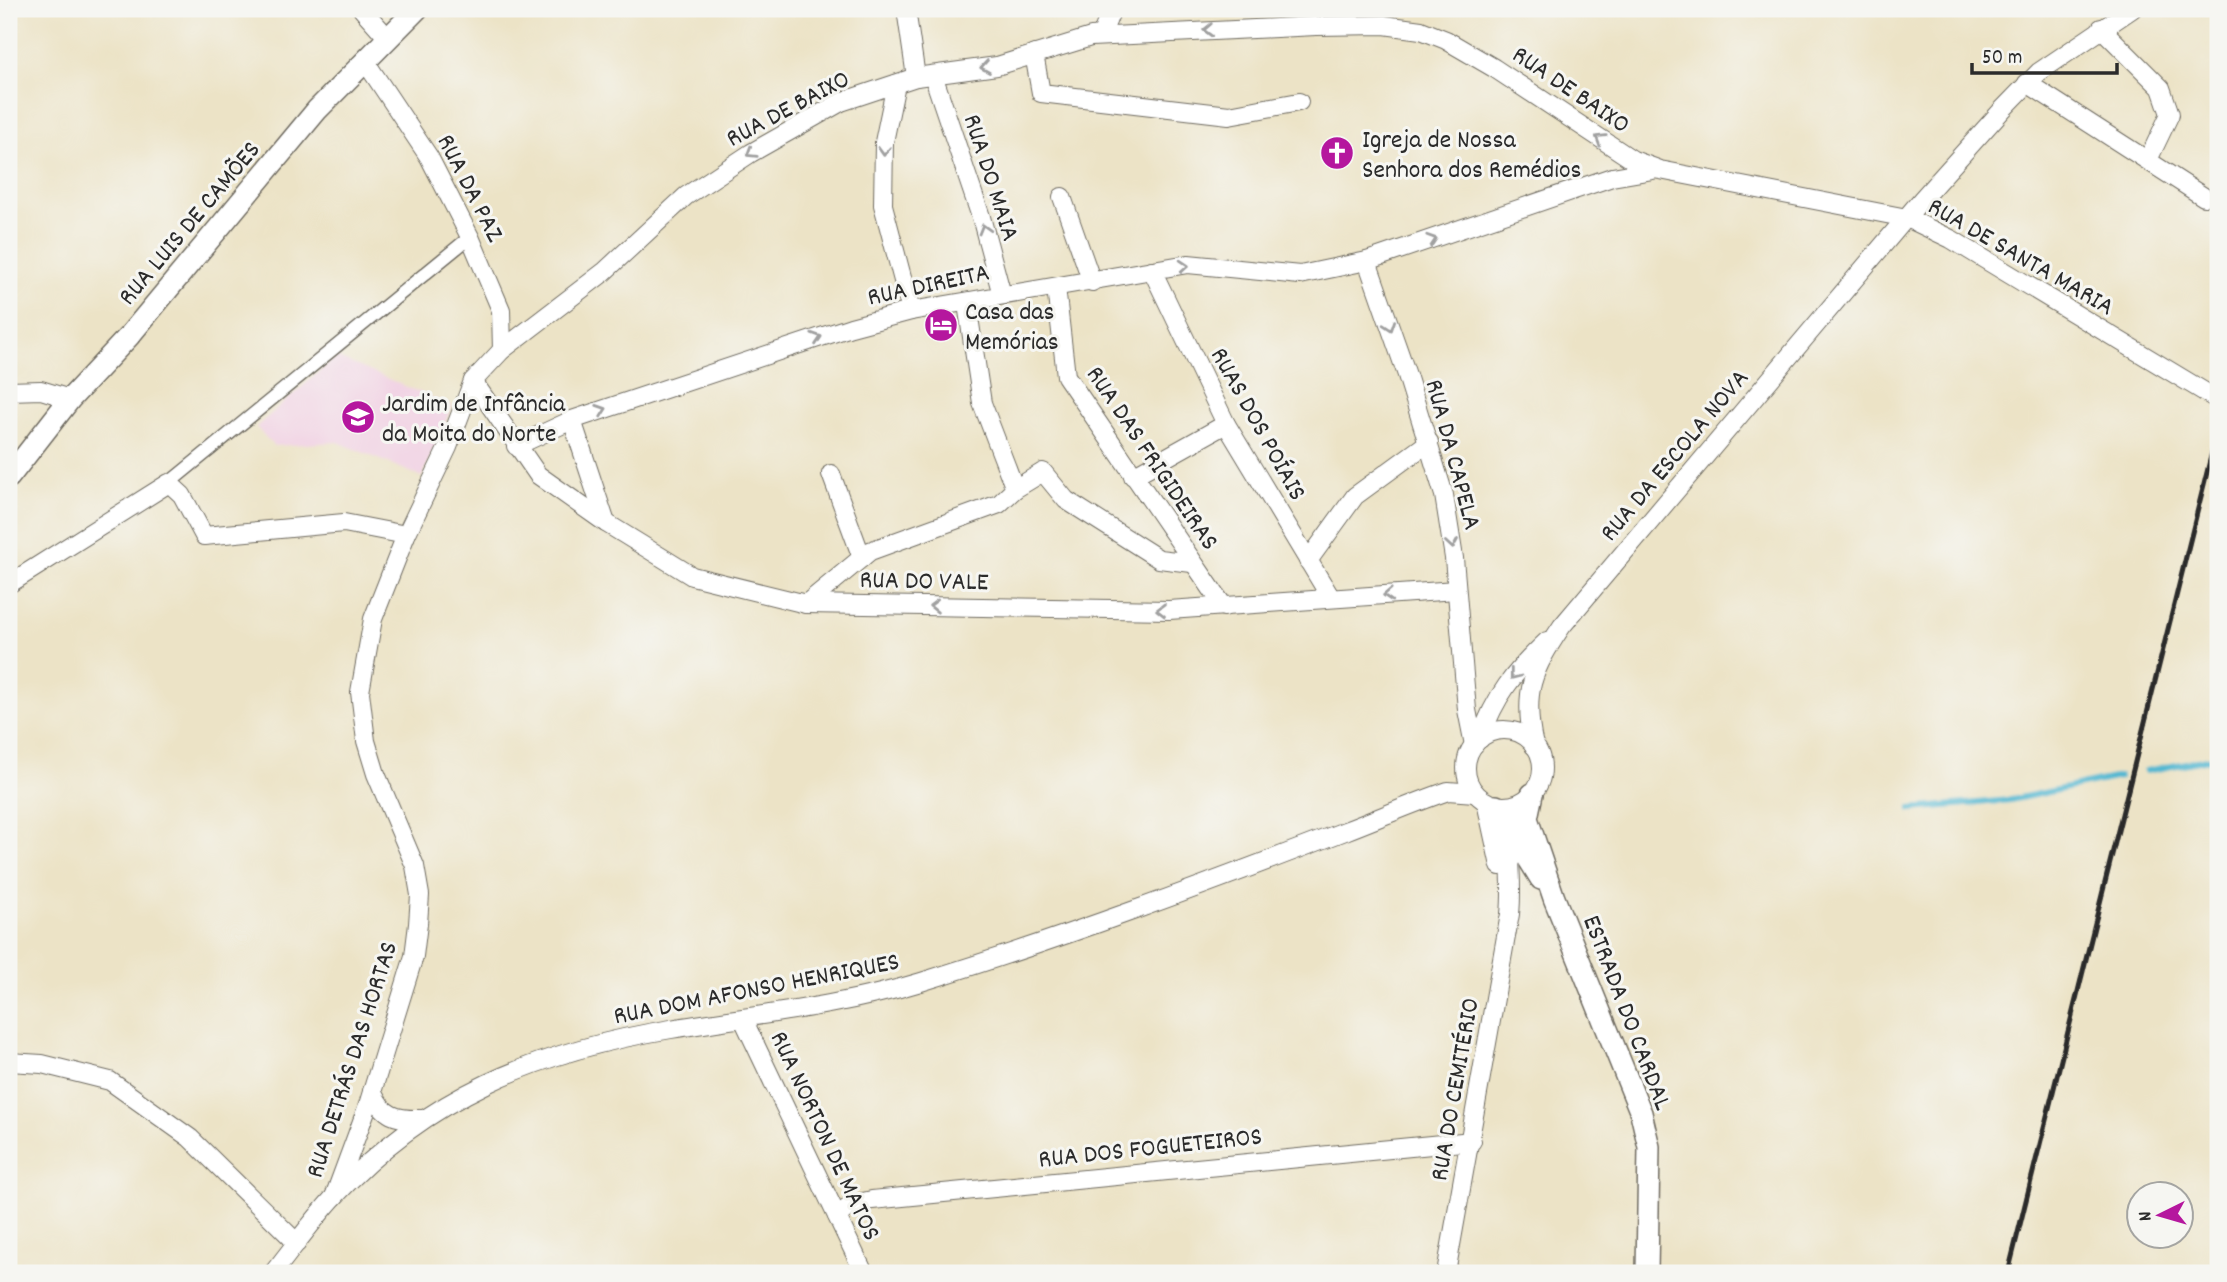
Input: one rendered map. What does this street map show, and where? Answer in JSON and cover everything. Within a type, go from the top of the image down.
[{"type":"street","points":[[362,9],[387,37]]},
{"type":"street","name":"RUA LUIS DE CAMÕES","points":[[9,477],[70,399],[129,336],[317,110],[417,9]]},
{"type":"street","name":"RUA DO MAIA","points":[[906,9],[924,76],[981,217],[1002,295]]},
{"type":"street","points":[[1101,36],[1112,9]]},
{"type":"street","name":"RUA DA ESCOLA NOVA","points":[[1534,746],[1527,716],[1528,696],[1543,655],[1562,626],[1907,218],[2027,83],[2101,28],[2132,9]]},
{"type":"street","name":"RUA DE BAIXO","points":[[502,350],[604,272],[697,189],[751,153],[841,102],[924,76],[997,66],[1101,36],[1316,26],[1384,25],[1421,30],[1446,40],[1494,68],[1633,160],[1660,170]]},
{"type":"street","points":[[2101,28],[2161,88],[2170,114],[2148,160]]},
{"type":"street","points":[[1034,54],[1041,93],[1229,115],[1299,102]]},
{"type":"street","name":"RUA DA PAZ","points":[[365,61],[429,157],[470,237],[501,310],[502,350]]},
{"type":"street","points":[[2027,83],[2204,197]]},
{"type":"street","points":[[896,84],[884,142],[883,205],[911,312]]},
{"type":"street","name":"RUA DE SANTA MARIA","points":[[1660,170],[1907,218],[1951,239],[2218,400]]},
{"type":"street","name":"RUA DIREITA","points":[[516,446],[572,420],[851,327],[911,312],[1188,264],[1300,275],[1367,261],[1612,177],[1660,170]]},
{"type":"street","points":[[1062,197],[1092,282]]},
{"type":"street","points":[[9,584],[169,483],[470,237]]},
{"type":"street","name":"RUA DA CAPELA","points":[[1367,261],[1429,442],[1444,495],[1462,667],[1474,745]]},
{"type":"street","name":"RUAS DOS POÍAIS","points":[[1152,270],[1226,424],[1331,598]]},
{"type":"street","name":"RUA DAS FRIGIDEIRAS","points":[[1056,286],[1066,376],[1224,607]]},
{"type":"street","points":[[967,304],[982,403],[1015,489]]},
{"type":"street","name":"RUA DETRÁS DAS HORTAS","points":[[334,1197],[372,1091],[414,956],[420,895],[415,866],[376,774],[366,741],[360,692],[373,619],[406,536],[448,447],[473,381],[502,350]]},
{"type":"street","name":"RUA DO VALE","points":[[473,381],[538,475],[606,523],[692,576],[806,604],[1169,610],[1456,590]]},
{"type":"street","points":[[9,391],[41,390],[70,399]]},
{"type":"street","points":[[572,420],[606,523]]},
{"type":"street","points":[[1133,476],[1226,424]]},
{"type":"street","points":[[1308,561],[1355,496],[1429,442]]},
{"type":"street","points":[[806,604],[870,551],[999,504],[1015,489],[1043,472],[1066,500],[1159,559],[1192,563]]},
{"type":"street","points":[[831,474],[862,558]]},
{"type":"street","points":[[169,483],[182,495],[204,536],[344,523],[406,536]]},
{"type":"street","points":[[1474,745],[1491,733],[1515,732],[1534,746],[1542,771],[1532,794],[1492,802],[1466,773],[1474,745],[1492,705],[1525,661],[1562,626]]},
{"type":"street","name":"RUA DA CAPELA","points":[[1462,667],[1475,697],[1483,704],[1492,705]]},
{"type":"street","name":"RUA DOM AFONSO HENRIQUES","points":[[1425,799],[1453,773],[1474,745]]},
{"type":"street","name":"RUA DOM AFONSO HENRIQUES","points":[[273,1273],[334,1197],[422,1119],[492,1079],[550,1056],[670,1029],[877,995],[993,960],[1448,791],[1492,802]]},
{"type":"street","name":"ESTRADA DO CARDAL","points":[[1532,794],[1527,818],[1555,898],[1641,1113],[1649,1147],[1647,1273]]},
{"type":"street","name":"ESTRADA DO CARDAL","points":[[1492,802],[1555,898]]},
{"type":"street","name":"RUA DO CEMITÉRIO","points":[[1492,802],[1510,914]]},
{"type":"street","name":"RUA DO CEMITÉRIO","points":[[1446,1273],[1472,1141],[1510,914],[1513,882],[1507,850],[1508,829]]},
{"type":"street","name":"RUA NORTON DE MATOS","points":[[743,1019],[864,1273]]},
{"type":"street","points":[[9,1062],[42,1064],[110,1081],[190,1138],[297,1243]]},
{"type":"street","points":[[372,1091],[379,1106],[387,1114],[399,1120],[422,1119]]},
{"type":"street","name":"RUA DOS FOGUETEIROS","points":[[837,1216],[853,1204],[872,1200],[1472,1141]]},
{"type":"shaded area","name":"Jardim de Infância da Moita do Norte","points":[[336,357],[452,406],[422,477],[338,442],[274,446],[256,427]]},
{"type":"waterway","points":[[2146,771],[2218,757]]},
{"type":"waterway","points":[[1911,809],[2010,800],[2119,777]]},
{"type":"railway","points":[[2008,1273],[2218,428]]},
{"type":"place","name":"Igreja de Nossa Senhora dos Remédios","points":[[1337,153]]},
{"type":"place","name":"Casa das Memórias","points":[[941,325]]},
{"type":"place","name":"Jardim de Infância da Moita do Norte","points":[[358,417]]}]
